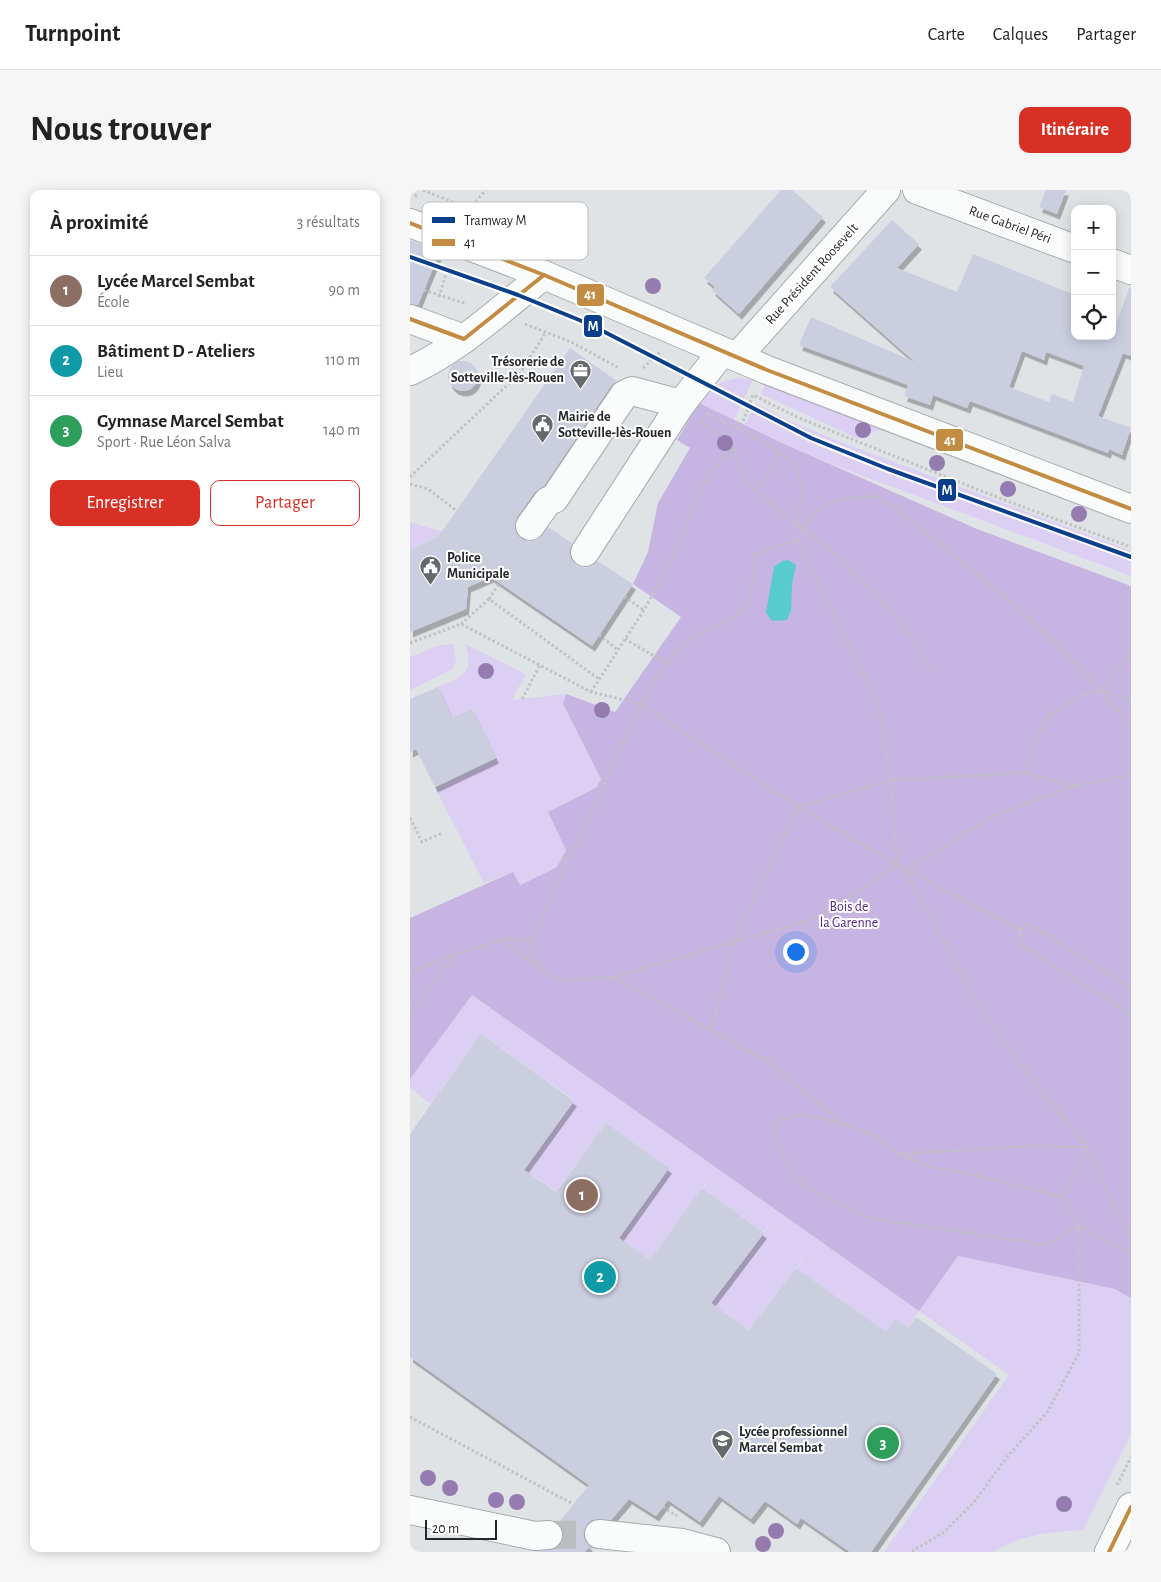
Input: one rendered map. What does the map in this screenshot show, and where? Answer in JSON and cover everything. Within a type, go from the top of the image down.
[{"type":"street","name":"Rue Président Roosevelt","points":[[585,552],[687,408],[730,355],[886,190]]},
{"type":"street","name":"Rue Gabriel Péri","points":[[918,190],[1071,247]]},
{"type":"street","points":[[410,224],[422,228]]},
{"type":"street","points":[[505,260],[730,355],[1131,509]]},
{"type":"street","points":[[1116,264],[1131,270]]},
{"type":"street","points":[[410,372],[429,362],[464,338],[544,275]]},
{"type":"street","points":[[418,322],[464,338]]},
{"type":"street","points":[[530,526],[548,501],[554,499],[624,395],[632,392],[687,408]]},
{"type":"street","points":[[1109,1552],[1131,1506]]},
{"type":"street","points":[[410,1510],[535,1536],[548,1535]]},
{"type":"street","points":[[599,1534],[673,1542],[716,1552]]},
{"type":"path","points":[[423,190],[451,202]]},
{"type":"path","points":[[475,202],[486,190]]},
{"type":"path","points":[[418,322],[439,295],[452,260]]},
{"type":"path","points":[[424,290],[496,313],[571,342],[625,372]]},
{"type":"path","points":[[410,477],[520,373],[546,332]]},
{"type":"path","points":[[737,429],[744,419],[753,395],[817,426],[999,498],[1131,547]]},
{"type":"path","points":[[796,525],[801,504],[798,476],[792,464],[776,451],[698,408],[687,408],[693,419],[726,438],[732,446],[744,481],[796,525],[804,528],[883,604],[911,636],[931,671]]},
{"type":"path","points":[[590,692],[644,610],[675,553],[698,495],[709,474],[732,446]]},
{"type":"path","points":[[757,492],[773,466],[776,451]]},
{"type":"path","points":[[410,484],[428,489],[457,510]]},
{"type":"path","points":[[540,968],[532,954],[531,941],[601,784],[641,704],[666,663],[677,651],[701,634],[739,616],[747,604],[756,554],[797,540],[814,513],[831,504],[852,497],[878,498],[986,580],[1102,691],[1131,727]]},
{"type":"path","points":[[797,540],[878,703],[891,780],[897,865]]},
{"type":"path","points":[[410,643],[461,624],[489,598],[504,576]]},
{"type":"path","points":[[624,597],[644,610]]},
{"type":"path","points":[[489,598],[599,679]]},
{"type":"path","points":[[461,624],[590,692],[641,704],[798,807],[906,870],[1020,929]]},
{"type":"path","points":[[599,635],[618,650]]},
{"type":"path","points":[[625,639],[666,663]]},
{"type":"path","points":[[1102,691],[1131,651]]},
{"type":"path","points":[[522,699],[540,665]]},
{"type":"path","points":[[1025,773],[1036,737],[1051,714],[1082,695],[1102,691],[1131,700]]},
{"type":"path","points":[[712,1030],[733,943],[798,807],[891,780],[1025,773],[1074,786]]},
{"type":"path","points":[[906,870],[995,815],[1074,786],[1131,775]]},
{"type":"path","points":[[410,818],[422,842],[442,833]]},
{"type":"path","points":[[562,858],[567,861]]},
{"type":"path","points":[[502,940],[560,981],[613,977],[820,917],[897,865]]},
{"type":"path","points":[[906,870],[976,1001],[1028,1074],[1087,1147],[1120,1218],[1131,1235]]},
{"type":"path","points":[[1020,929],[1028,923],[1131,988]]},
{"type":"path","points":[[1020,929],[1020,944],[1131,1015]]},
{"type":"path","points":[[410,972],[455,954],[502,940],[510,938],[531,941]]},
{"type":"path","points":[[410,1016],[455,954]]},
{"type":"path","points":[[613,977],[767,1061],[843,1123]]},
{"type":"path","points":[[911,1552],[944,1532],[975,1501],[1007,1457],[1048,1411],[1079,1353],[1079,1226],[1063,1197],[971,1174],[929,1168],[900,1154],[872,1135],[843,1123],[805,1115],[777,1120],[773,1130],[784,1158],[796,1180],[824,1197],[870,1218],[1047,1245],[1079,1226]]},
{"type":"path","points":[[900,1154],[1027,1146],[1087,1147]]},
{"type":"path","points":[[1063,1197],[1087,1147]]},
{"type":"path","points":[[1079,1226],[1131,1253]]},
{"type":"path","points":[[410,1417],[573,1504]]},
{"type":"shaded area","points":[[741,378],[753,380],[734,420],[699,403],[717,385],[727,380]]},
{"type":"shaded area","points":[[765,384],[881,429],[859,439],[761,394]]},
{"type":"shaded area","points":[[756,403],[787,420],[841,442],[1131,551],[1131,576],[834,465],[744,426]]},
{"type":"shaded area","points":[[410,522],[442,532],[433,544],[410,550]]},
{"type":"shaded area","points":[[453,644],[456,661],[453,669],[410,690],[410,657],[440,645]]},
{"type":"shaded area","points":[[465,644],[526,674],[512,700],[566,694],[563,704],[601,779],[597,787],[548,812],[566,850],[557,867],[519,885],[513,872],[484,883],[435,788],[496,758],[472,709],[452,718],[438,687],[460,677],[464,673],[468,662]]},
{"type":"shaded area","points":[[472,995],[919,1311],[885,1360],[886,1332],[797,1269],[805,1256],[749,1330],[711,1303],[772,1222],[763,1232],[703,1189],[710,1178],[650,1260],[619,1238],[669,1168],[606,1123],[556,1191],[524,1170],[574,1100],[481,1034],[431,1104],[410,1088],[410,1079]]},
{"type":"shaded area","points":[[958,1256],[1115,1289],[1131,1298],[1131,1434],[1083,1530],[1037,1535],[1015,1541],[994,1552],[884,1552],[1009,1375],[919,1311]]},
{"type":"green space","name":"Bois de la Garenne","points":[[699,403],[780,442],[977,529],[1131,586],[1131,1298],[1115,1289],[958,1256],[919,1311],[472,995],[410,1079],[410,918],[513,872],[520,885],[557,867],[566,850],[548,812],[597,787],[601,779],[563,704],[566,694],[615,712],[681,617],[633,584],[648,552],[658,503],[690,448],[677,440]]},
{"type":"water","points":[[788,560],[796,565],[792,584],[791,611],[787,620],[772,621],[766,613],[774,567],[782,561]]},
{"type":"building","points":[[781,190],[792,190],[823,217],[739,314],[712,290],[715,287],[704,278]]},
{"type":"building","points":[[1046,190],[1066,190],[1057,214],[1039,207]]},
{"type":"building","points":[[892,220],[919,244],[897,268],[957,292],[973,254],[1071,293],[1071,340],[1116,340],[1116,325],[1129,288],[1131,288],[1131,356],[1123,353],[1098,416],[1131,428],[1122,455],[1109,449],[1108,453],[970,401],[967,408],[933,395],[930,405],[904,396],[908,385],[799,345],[811,317],[915,362],[830,287]],"holes":[[[1022,351],[1044,360],[1046,352],[1084,366],[1073,402],[1052,394],[1049,402],[1009,387]]]},
{"type":"building","points":[[410,240],[422,244],[422,260],[436,260],[418,305],[410,304]]},
{"type":"building","name":"Mairie de Sotteville-lès-Rouen","points":[[570,348],[617,381],[611,386],[544,486],[535,492],[517,517],[515,524],[516,532],[521,538],[529,542],[537,540],[548,527],[572,543],[569,552],[571,559],[576,565],[585,568],[592,566],[598,561],[633,584],[592,646],[491,577],[468,587],[466,609],[410,632],[410,550],[438,537]]},
{"type":"building","points":[[463,361],[474,365],[478,376],[474,387],[463,391],[452,387],[448,376],[452,365]]},
{"type":"building","points":[[438,687],[452,718],[472,709],[496,758],[435,787],[416,749],[410,752],[410,699]]},
{"type":"building","points":[[481,1034],[574,1101],[524,1170],[556,1192],[606,1123],[669,1168],[619,1238],[650,1260],[702,1188],[764,1233],[711,1303],[749,1330],[796,1268],[886,1332],[895,1319],[908,1328],[916,1317],[997,1374],[871,1552],[850,1552],[801,1518],[797,1524],[765,1501],[751,1519],[719,1496],[700,1522],[668,1500],[656,1516],[629,1499],[611,1520],[593,1520],[587,1524],[583,1533],[585,1541],[590,1546],[585,1552],[535,1552],[556,1548],[562,1542],[563,1533],[558,1523],[589,1485],[410,1357],[410,1134]]},
{"type":"tunnel","points":[[548,1535],[599,1534]]},
{"type":"tram line","name":"M","points":[[410,257],[518,295],[589,324],[811,438],[888,469],[1131,557]]},
{"type":"transit line","name":"41","points":[[410,223],[422,228]]},
{"type":"transit line","name":"41","points":[[505,260],[767,370],[1131,509]]},
{"type":"transit line","name":"41","points":[[410,319],[464,339],[544,275]]},
{"type":"transit line","name":"41","points":[[1109,1552],[1131,1507]]},
{"type":"place","name":"Trésorerie de Sotteville-lès-Rouen","points":[[580,389]]},
{"type":"place","name":"Mairie de Sotteville-lès-Rouen","points":[[542,444]]},
{"type":"place","name":"Police Municipale","points":[[431,585]]},
{"type":"place","name":"Lycée Marcel Sembat","points":[[582,1195]]},
{"type":"place","name":"Bâtiment D - Ateliers","points":[[600,1277]]},
{"type":"place","name":"Gymnase Marcel Sembat","points":[[883,1443]]},
{"type":"place","name":"Lycée professionnel Marcel Sembat","points":[[723,1459]]}]
